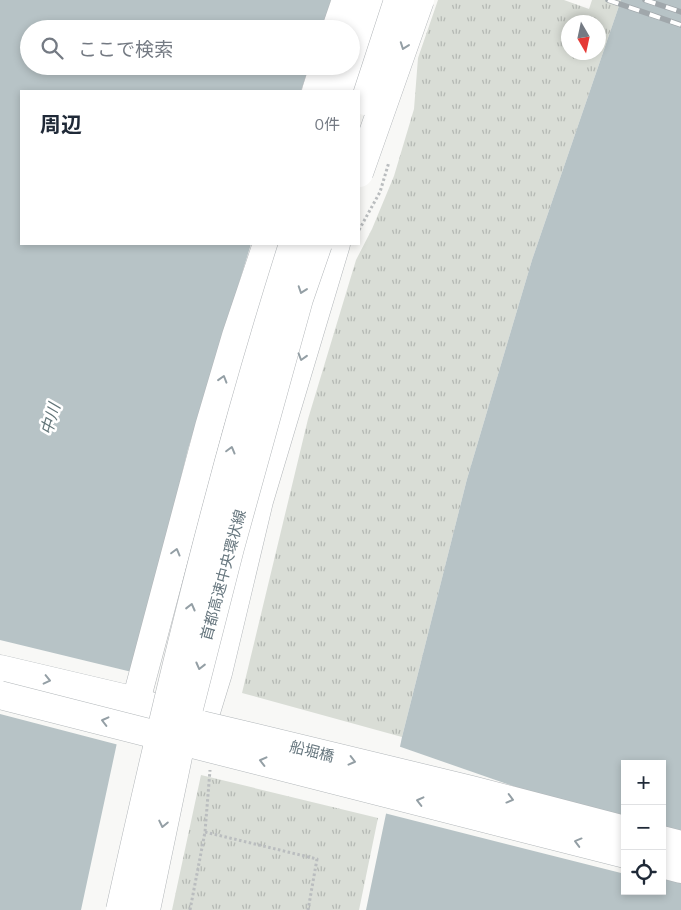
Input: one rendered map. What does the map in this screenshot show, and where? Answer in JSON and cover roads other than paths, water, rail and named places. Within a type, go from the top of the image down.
[{"type":"main road","points":[[339,20],[346,0]]},
{"type":"main road","points":[[360,36],[373,0]]},
{"type":"main road","points":[[360,116],[398,0]]},
{"type":"main road","points":[[360,170],[420,0]]},
{"type":"main road","points":[[316,90],[321,75]]},
{"type":"main road","points":[[341,90],[346,75]]},
{"type":"main road","points":[[267,245],[236,336],[209,427],[136,701],[150,720],[169,737],[202,725],[218,673],[259,501],[336,245]]},
{"type":"main road","name":"首都高速中央環状線","points":[[120,910],[162,722],[207,542],[239,420],[293,245]]},
{"type":"main road","name":"首都高速中央環状線","points":[[146,910],[184,728],[228,557],[288,337],[318,245]]},
{"type":"main road","name":"船堀橋","points":[[0,669],[136,701],[202,725],[472,790],[621,829]]},
{"type":"main road","name":"船堀橋","points":[[0,695],[621,853]]},
{"type":"main road","points":[[666,841],[681,845]]},
{"type":"main road","points":[[666,865],[681,869]]},
{"type":"water","name":"中川","points":[[0,0],[331,0],[325,20],[20,20],[20,75],[306,75],[301,90],[20,90],[20,245],[251,245],[188,449],[126,701],[81,910],[0,910]]},
{"type":"water","points":[[621,0],[681,0],[681,910],[366,910],[402,737],[467,479],[532,260],[600,60],[606,60],[606,44]]},
{"type":"railway","points":[[608,0],[681,25]]},
{"type":"railway","points":[[645,0],[681,12]]}]
